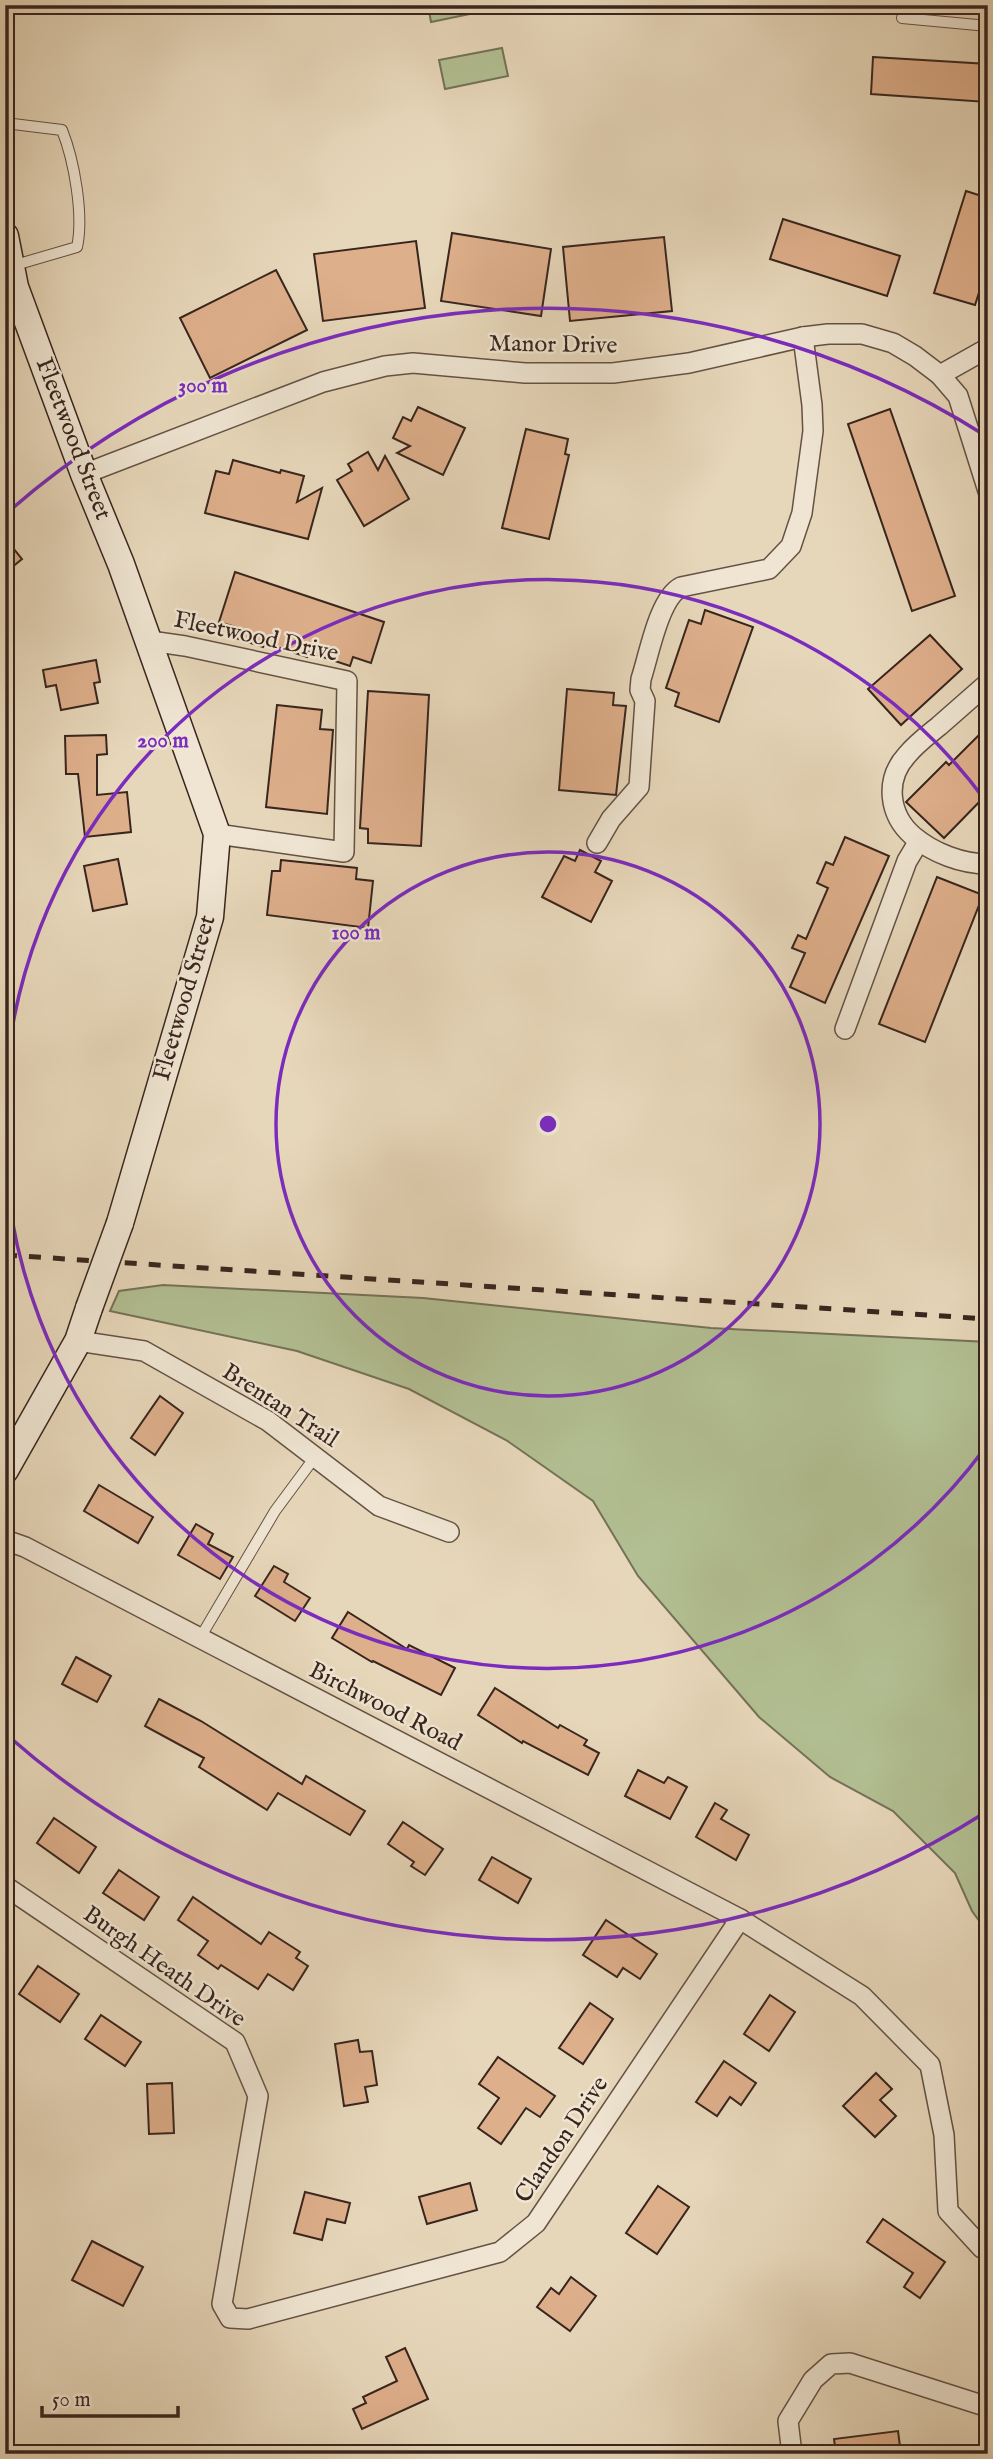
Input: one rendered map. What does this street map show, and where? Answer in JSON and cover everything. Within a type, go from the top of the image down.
[{"type":"street","name":"Fleetwood Street","points":[[5,236],[15,287],[84,474],[150,641],[217,834],[210,917],[120,1223],[78,1341],[5,1470]]},
{"type":"street","name":"Manor Drive","points":[[84,474],[323,382],[385,366],[413,363],[525,373],[613,373],[689,363],[803,337],[862,334],[893,343],[915,356],[940,375],[958,396],[988,491]]},
{"type":"street","points":[[597,843],[611,818],[639,787],[645,701],[640,691],[641,679],[665,605],[674,590],[694,583],[769,569],[791,546],[802,513],[813,431],[803,337]]},
{"type":"street","points":[[940,375],[988,348]]},
{"type":"street","name":"Fleetwood Drive","points":[[150,641],[346,681],[344,852],[217,834]]},
{"type":"street","points":[[988,683],[905,756],[891,788],[892,804],[905,829],[919,841],[939,852],[972,864],[988,864]]},
{"type":"street","points":[[845,1029],[907,861],[919,841]]},
{"type":"street","name":"Brentan Trail","points":[[78,1341],[144,1351],[268,1421],[379,1506],[449,1532]]},
{"type":"street","name":"Birchwood Road","points":[[5,1540],[25,1547],[740,1919]]},
{"type":"street","name":"Burgh Heath Drive","points":[[5,1886],[235,2042],[258,2096],[222,2304],[230,2318]]},
{"type":"street","points":[[740,1919],[862,1996],[930,2065],[944,2135],[948,2211],[982,2248],[988,2250]]},
{"type":"street","name":"Clandon Drive","points":[[230,2318],[248,2319],[500,2252],[536,2223],[740,1919]]},
{"type":"street","points":[[792,2454],[788,2421],[813,2380],[831,2364],[850,2363],[988,2407]]},
{"type":"lane","points":[[902,18],[988,26]]},
{"type":"lane","points":[[5,123],[62,130],[71,152],[80,231],[77,247],[11,266]]},
{"type":"lane","points":[[200,1638],[275,1511],[315,1457]]},
{"type":"green space","points":[[428,5],[493,5],[494,9],[431,22]]},
{"type":"green space","points":[[502,48],[508,76],[445,89],[439,60]]},
{"type":"green space","points":[[163,1285],[423,1298],[711,1328],[988,1342],[988,1933],[972,1911],[955,1873],[893,1811],[830,1777],[759,1717],[638,1576],[593,1501],[506,1440],[409,1389],[297,1351],[110,1311],[119,1291]]},
{"type":"building","points":[[873,57],[988,64],[987,102],[871,94]]},
{"type":"building","points":[[966,191],[988,198],[988,265],[975,305],[934,293]]},
{"type":"building","points":[[783,219],[900,256],[887,296],[770,259]]},
{"type":"building","points":[[452,233],[551,249],[541,316],[441,301]]},
{"type":"building","points":[[664,237],[672,311],[570,321],[563,247]]},
{"type":"building","points":[[416,241],[425,308],[323,321],[314,254]]},
{"type":"building","points":[[276,270],[307,330],[210,378],[180,318]]},
{"type":"building","points":[[418,407],[465,428],[443,475],[397,453],[410,446],[393,438],[403,417],[411,421]]},
{"type":"building","points":[[890,409],[955,596],[912,611],[848,424]]},
{"type":"building","points":[[526,429],[568,439],[565,454],[569,455],[549,539],[502,528]]},
{"type":"building","points":[[368,452],[378,470],[385,456],[409,499],[364,526],[337,480],[352,471],[348,464]]},
{"type":"building","points":[[233,460],[280,473],[281,470],[304,476],[297,502],[322,488],[308,539],[205,513],[216,471],[229,474]]},
{"type":"building","points":[[5,538],[22,559],[5,573]]},
{"type":"building","points":[[235,572],[384,622],[371,663],[353,657],[350,666],[308,652],[307,657],[265,643],[263,647],[236,638],[239,628],[219,622]]},
{"type":"building","points":[[705,610],[753,627],[719,722],[675,706],[679,693],[666,688],[689,620],[701,624]]},
{"type":"building","points":[[930,635],[962,669],[901,725],[868,689]]},
{"type":"building","points":[[96,660],[100,682],[94,683],[98,703],[61,710],[56,685],[46,687],[43,670]]},
{"type":"building","points":[[567,689],[614,693],[613,705],[626,706],[616,795],[559,790]]},
{"type":"building","points":[[368,691],[429,695],[421,846],[368,843],[368,829],[360,828]]},
{"type":"building","points":[[277,705],[322,710],[320,729],[333,730],[327,814],[266,807]]},
{"type":"building","points":[[988,726],[988,793],[944,838],[906,802],[946,762],[949,765]]},
{"type":"building","points":[[106,735],[107,754],[97,755],[97,795],[127,792],[131,832],[85,837],[78,774],[66,774],[65,736]]},
{"type":"building","points":[[845,837],[889,856],[825,1003],[790,987],[805,953],[792,948],[798,935],[806,939],[828,888],[817,883],[826,862],[833,865]]},
{"type":"building","points":[[580,850],[601,861],[595,872],[612,881],[591,922],[542,897],[564,856],[575,861]]},
{"type":"building","points":[[118,859],[127,904],[93,911],[84,866]]},
{"type":"building","points":[[281,860],[357,868],[356,879],[373,881],[368,928],[267,915],[272,871],[280,871]]},
{"type":"building","points":[[937,877],[983,895],[925,1042],[879,1024]]},
{"type":"building","points":[[160,1396],[183,1413],[155,1455],[131,1438]]},
{"type":"building","points":[[99,1485],[153,1517],[138,1543],[84,1511]]},
{"type":"building","points":[[196,1524],[213,1534],[208,1544],[233,1557],[220,1579],[178,1555]]},
{"type":"building","points":[[274,1566],[288,1574],[284,1582],[310,1598],[295,1621],[255,1596]]},
{"type":"building","points":[[348,1612],[407,1649],[409,1645],[455,1668],[441,1695],[372,1662],[332,1638]]},
{"type":"building","points":[[76,1657],[111,1676],[97,1702],[62,1684]]},
{"type":"building","points":[[495,1688],[558,1728],[560,1725],[587,1740],[584,1745],[599,1753],[588,1775],[523,1741],[522,1743],[478,1715]]},
{"type":"building","points":[[159,1699],[201,1721],[302,1784],[306,1776],[365,1811],[350,1835],[278,1793],[267,1810],[199,1767],[204,1758],[145,1726]]},
{"type":"building","points":[[638,1770],[664,1783],[668,1777],[687,1787],[670,1819],[625,1796]]},
{"type":"building","points":[[715,1803],[727,1810],[721,1819],[749,1835],[736,1860],[696,1837]]},
{"type":"building","points":[[54,1818],[96,1847],[79,1873],[37,1843]]},
{"type":"building","points":[[403,1822],[443,1849],[425,1875],[411,1866],[414,1862],[388,1844]]},
{"type":"building","points":[[492,1857],[531,1879],[518,1903],[479,1880]]},
{"type":"building","points":[[119,1870],[159,1897],[144,1920],[103,1893]]},
{"type":"building","points":[[193,1897],[261,1944],[269,1932],[300,1952],[296,1958],[308,1966],[293,1990],[268,1974],[258,1989],[221,1965],[218,1969],[198,1955],[208,1941],[178,1920]]},
{"type":"building","points":[[606,1920],[657,1954],[640,1979],[623,1968],[617,1977],[583,1955]]},
{"type":"building","points":[[38,1966],[79,1994],[60,2022],[19,1994]]},
{"type":"building","points":[[770,1995],[795,2012],[769,2051],[744,2034]]},
{"type":"building","points":[[590,2003],[613,2019],[583,2064],[559,2048]]},
{"type":"building","points":[[101,2015],[141,2042],[125,2066],[85,2039]]},
{"type":"building","points":[[358,2040],[360,2052],[372,2051],[377,2085],[365,2087],[368,2102],[344,2106],[335,2044]]},
{"type":"building","points":[[498,2057],[555,2096],[540,2117],[526,2108],[501,2144],[478,2128],[499,2098],[479,2084]]},
{"type":"building","points":[[724,2061],[756,2083],[741,2105],[730,2097],[717,2116],[696,2102]]},
{"type":"building","points":[[876,2073],[892,2089],[880,2100],[896,2116],[875,2137],[843,2106]]},
{"type":"building","points":[[172,2083],[174,2133],[149,2134],[147,2084]]},
{"type":"building","points":[[470,2183],[477,2210],[427,2224],[419,2197]]},
{"type":"building","points":[[658,2186],[689,2207],[657,2254],[626,2233]]},
{"type":"building","points":[[305,2192],[350,2203],[345,2223],[327,2219],[322,2240],[294,2233]]},
{"type":"building","points":[[883,2219],[945,2262],[920,2298],[904,2287],[913,2273],[867,2242]]},
{"type":"building","points":[[92,2241],[143,2267],[123,2306],[72,2280]]},
{"type":"building","points":[[571,2277],[596,2296],[570,2331],[537,2307],[551,2288],[559,2294]]},
{"type":"building","points":[[405,2348],[428,2399],[362,2429],[353,2409],[366,2403],[363,2397],[397,2381],[386,2357]]},
{"type":"building","points":[[898,2431],[901,2454],[836,2454],[834,2439]]},
{"type":"railway","points":[[5,1255],[988,1319]]}]
